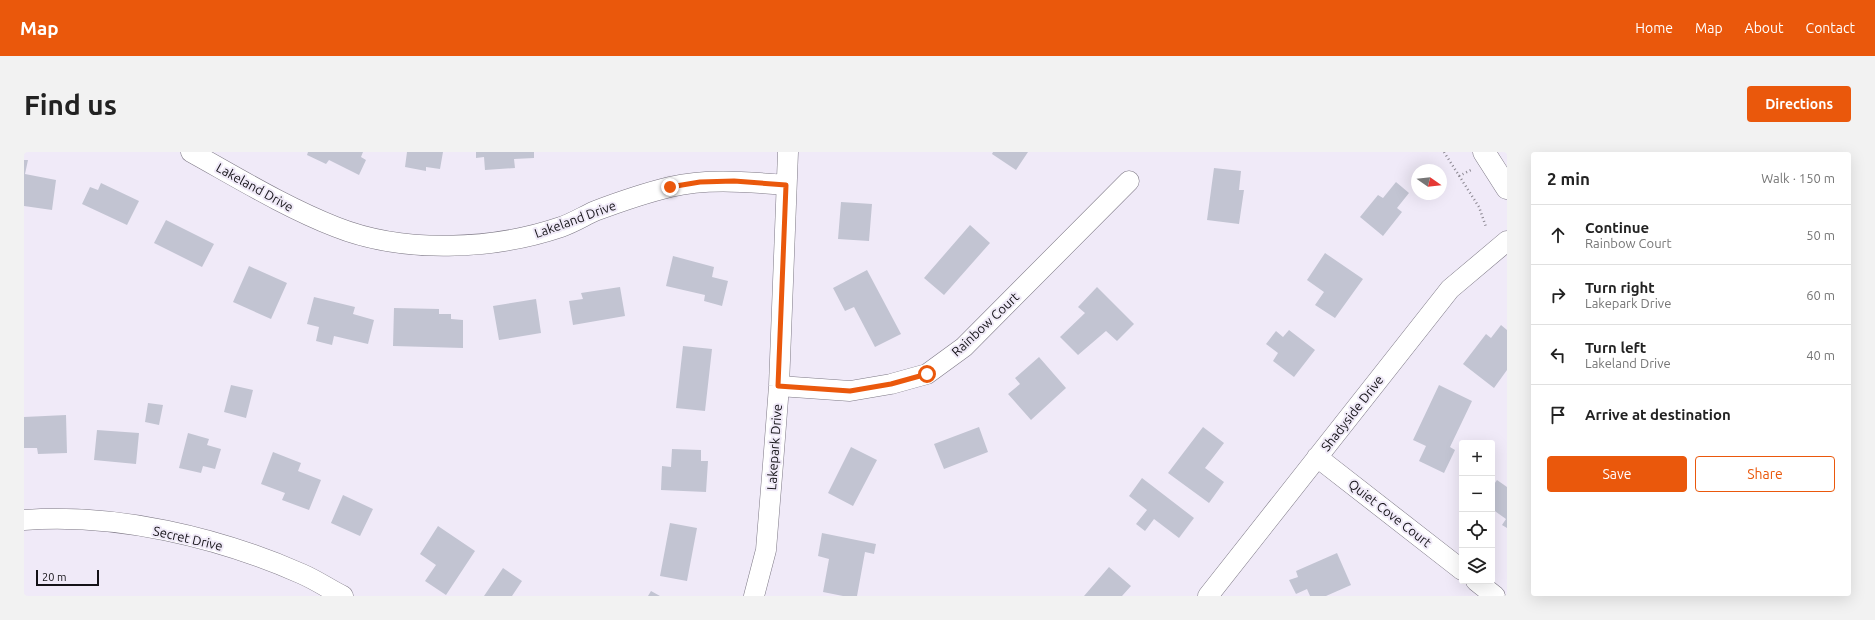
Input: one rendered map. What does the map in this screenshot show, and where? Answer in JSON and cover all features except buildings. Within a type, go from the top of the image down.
[{"type":"main road","points":[[1478,160],[1507,188]]},
{"type":"street","name":"Lakeland Drive","points":[[191,152],[299,211],[337,228],[362,236],[404,243],[436,246],[472,245],[535,235],[563,227],[595,212],[670,187],[700,182],[734,181],[786,185]]},
{"type":"street","name":"Lakepark Drive","points":[[754,596],[766,550],[778,386],[788,152]]},
{"type":"street","name":"Rainbow Court","points":[[778,386],[850,391],[891,384],[927,374],[964,347],[1129,182]]},
{"type":"street","name":"Shadyside Drive","points":[[1208,596],[1450,289],[1507,241]]},
{"type":"street","name":"Quiet Cove Court","points":[[1317,457],[1459,568]]},
{"type":"street","name":"Secret Drive","points":[[24,520],[70,518],[116,523],[212,542],[303,574],[343,596]]},
{"type":"street","points":[[1480,584],[1495,596]]},
{"type":"path","points":[[1444,152],[1479,207],[1486,227]]},
{"type":"path","points":[[1459,176],[1478,160]]},
{"type":"route","points":[[670,187],[700,182],[734,181],[786,185],[778,386],[850,391],[891,384],[927,374]]}]
